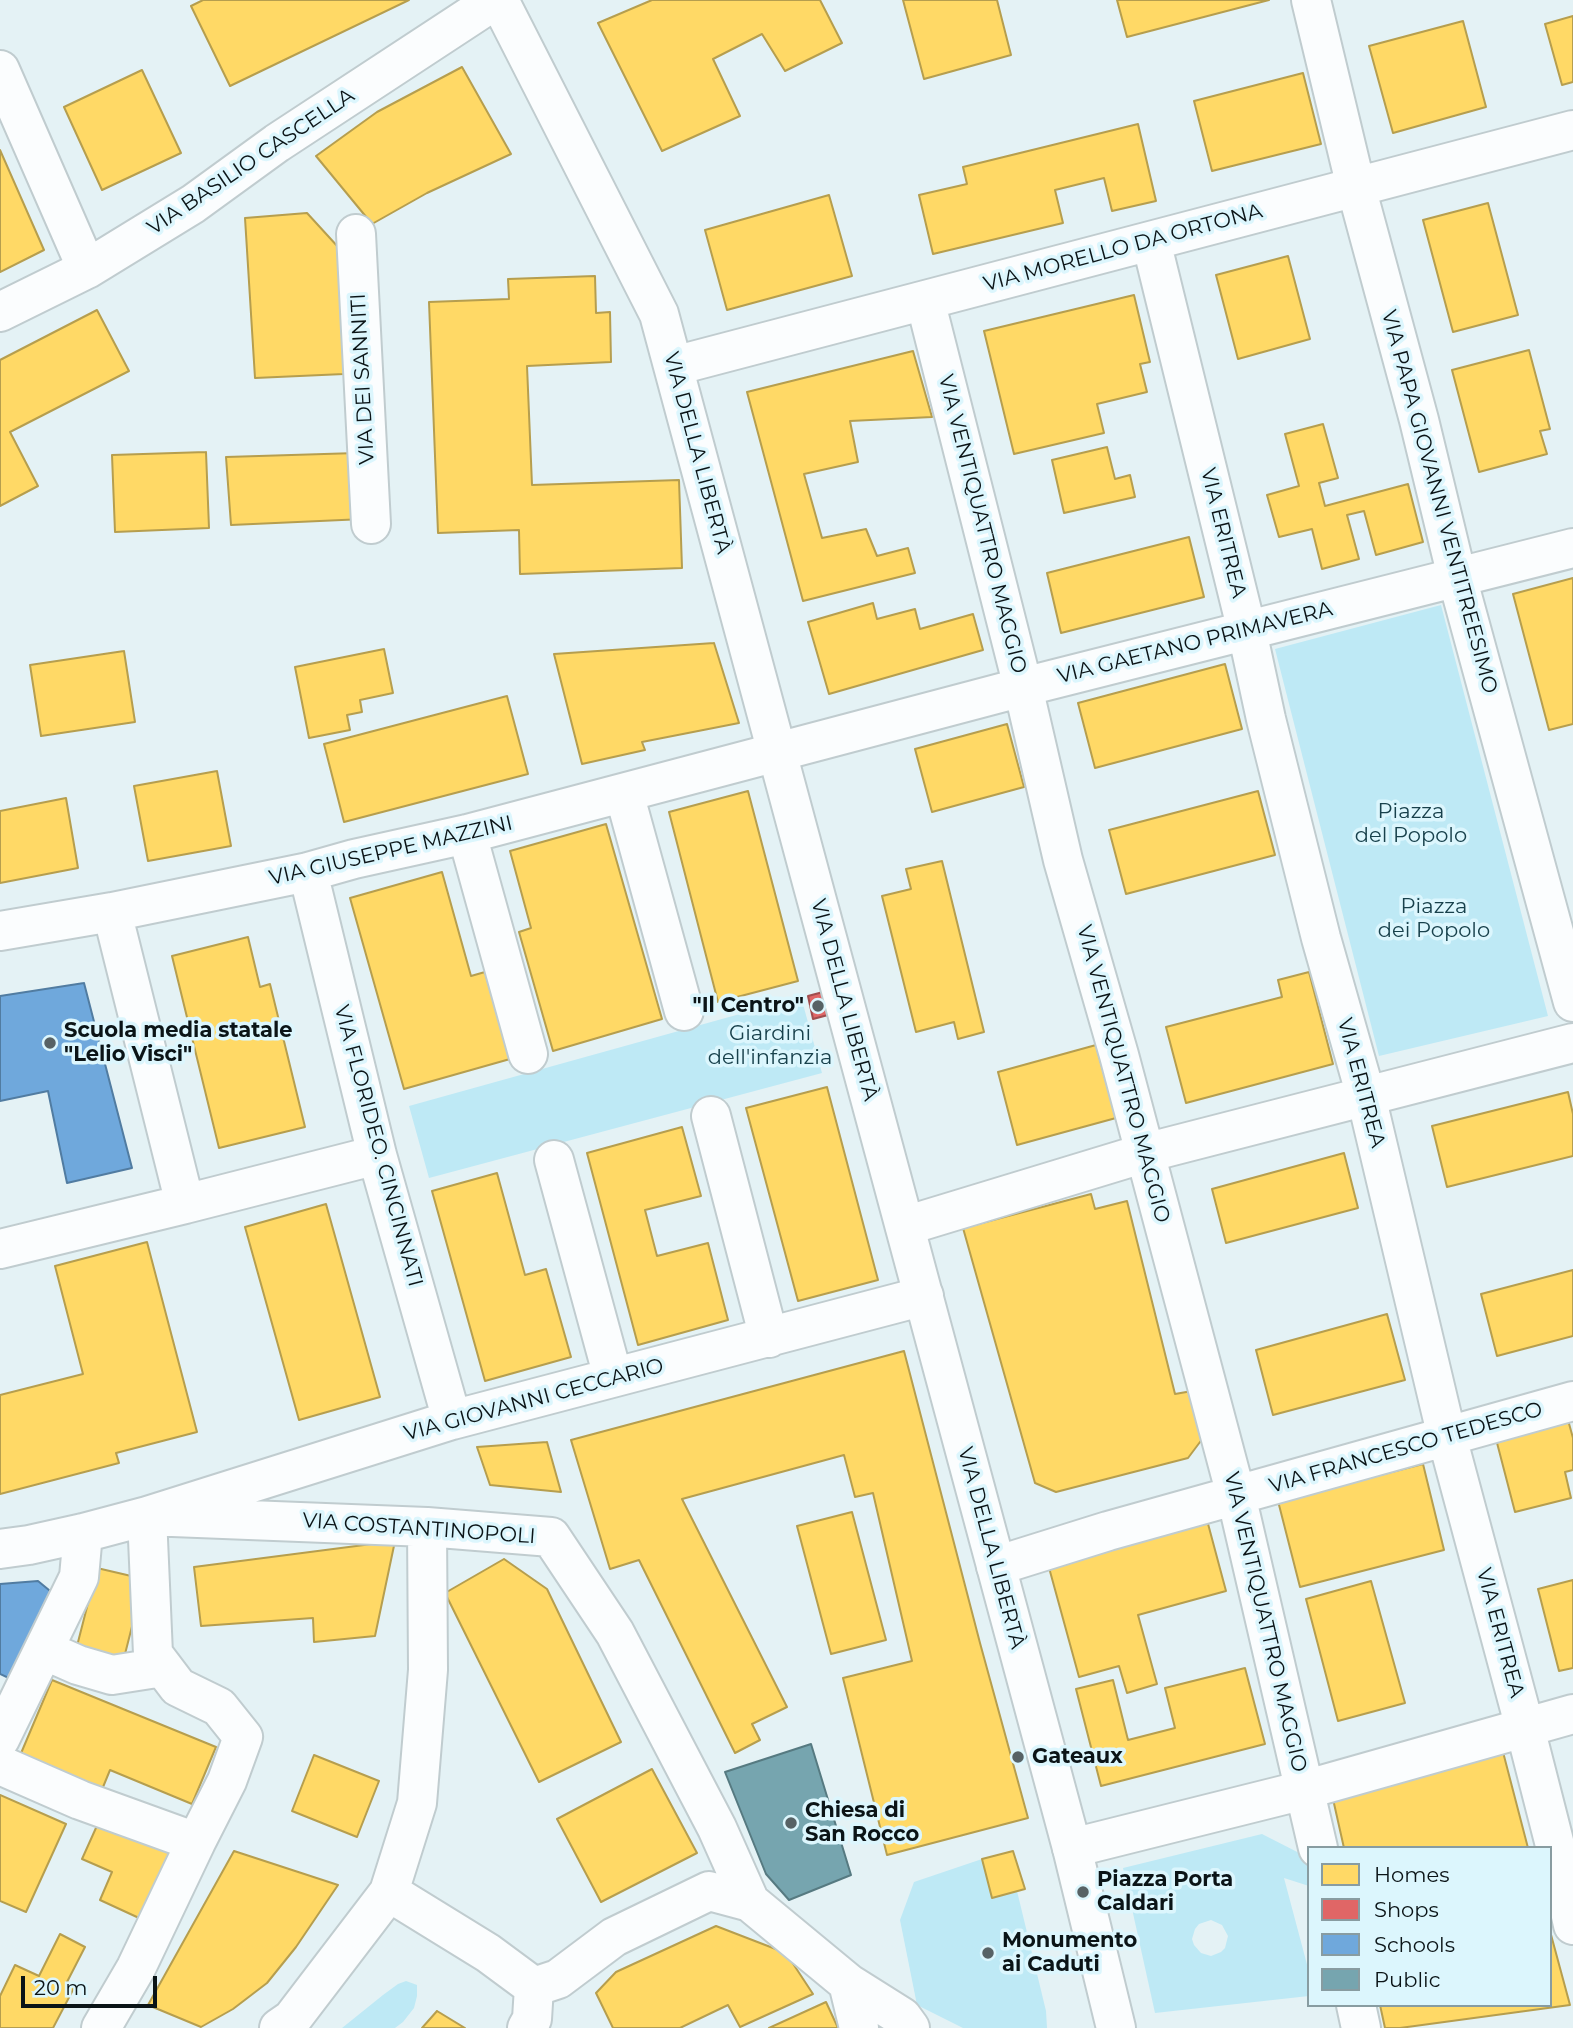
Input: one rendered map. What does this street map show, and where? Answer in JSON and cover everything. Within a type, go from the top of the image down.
[{"type":"street","name":"VIA BASILIO CASCELLA","points":[[0,312],[87,269],[193,204],[277,144],[497,0]]},
{"type":"street","name":"VIA DELLA LIBERTÀ","points":[[497,0],[659,314],[1072,1848],[1116,2028]]},
{"type":"street","name":"VIA PAPA GIOVANNI VENTITREESIMO","points":[[1311,0],[1356,187],[1419,420],[1457,577],[1573,1002]]},
{"type":"street","points":[[0,70],[87,269]]},
{"type":"street","name":"VIA MORELLO DA ORTONA","points":[[674,366],[1573,130]]},
{"type":"street","name":"VIA DEI SANNITI","points":[[356,234],[370,524]]},
{"type":"street","name":"VIA ERITREA","points":[[1151,241],[1247,631],[1266,719],[1321,938],[1366,1096],[1447,1437],[1525,1728],[1573,1925]]},
{"type":"street","name":"VIA VENTIQUATTRO MAGGIO","points":[[925,300],[1023,687],[1063,860],[1119,1055],[1236,1495],[1318,1846]]},
{"type":"street","name":"VIA GAETANO PRIMAVERA","points":[[778,752],[1573,548]]},
{"type":"street","name":"VIA GIUSEPPE MAZZINI","points":[[0,931],[112,912],[308,872],[467,834],[778,752]]},
{"type":"street","points":[[624,793],[684,1011]]},
{"type":"street","points":[[467,834],[528,1054]]},
{"type":"street","name":"VIA FLORIDEO. CINCINNATI","points":[[308,872],[377,1155],[452,1420]]},
{"type":"street","points":[[112,912],[185,1204]]},
{"type":"street","points":[[905,1226],[1145,1153],[1573,1043]]},
{"type":"street","points":[[711,1116],[769,1338]]},
{"type":"street","points":[[3,1238],[185,1204],[377,1155]]},
{"type":"street","points":[[554,1160],[613,1377]]},
{"type":"street","name":"VIA GIOVANNI CECCARIO","points":[[147,1516],[452,1420],[924,1296]]},
{"type":"street","name":"VIA FRANCESCO TEDESCO","points":[[996,1566],[1108,1531],[1573,1401]]},
{"type":"street","points":[[101,2028],[136,1968],[227,1781],[243,1737],[219,1707],[178,1687],[153,1654],[147,1516]]},
{"type":"street","name":"VIA COSTANTINOPOLI","points":[[0,1549],[83,1533],[147,1516],[427,1527],[551,1537],[615,1633],[717,1828],[750,1902],[848,1983],[902,2017],[911,2028]]},
{"type":"street","points":[[279,2028],[292,2020],[389,1892],[417,1804],[428,1670],[427,1527]]},
{"type":"street","points":[[0,1739],[79,1577],[83,1533]]},
{"type":"street","points":[[44,1650],[78,1665],[111,1675],[163,1667]]},
{"type":"street","points":[[1072,1848],[1304,1790],[1573,1714]]},
{"type":"street","points":[[0,1765],[80,1800],[196,1842]]},
{"type":"street","points":[[534,1987],[558,1979],[614,1937],[709,1891],[750,1902]]},
{"type":"street","points":[[389,1892],[488,1953],[534,1987]]},
{"type":"street","points":[[848,1983],[859,2028]]},
{"type":"street","points":[[527,2028],[531,2019],[534,1987]]},
{"type":"street","points":[[1356,2007],[1361,2028]]},
{"type":"green space","name":"Piazza dei Popolo","points":[[1441,605],[1548,1016],[1379,1056],[1275,649]]},
{"type":"green space","name":"Giardini dell'infanzia","points":[[801,997],[822,1073],[429,1178],[409,1106]]},
{"type":"green space","points":[[1262,1834],[1307,1857],[1307,1885],[1284,1878],[1307,1964],[1307,1996],[1155,2013],[1123,1868]],"holes":[[[1211,1920],[1222,1925],[1228,1936],[1225,1948],[1211,1956],[1201,1953],[1192,1939],[1199,1924]]]},
{"type":"green space","points":[[982,1859],[992,1898],[1017,1891],[1046,2011],[1047,2028],[963,2028],[917,2005],[900,1920],[914,1882]]},
{"type":"green space","points":[[406,1981],[417,1985],[417,1996],[414,2008],[395,2028],[342,2028],[383,1995]]},
{"type":"building: Homes","points":[[203,0],[409,0],[230,86],[191,6]]},
{"type":"building: Homes","points":[[652,0],[820,0],[842,43],[785,71],[762,34],[713,59],[740,116],[662,151],[598,23]]},
{"type":"building: Homes","points":[[903,0],[997,0],[1011,55],[924,79]]},
{"type":"building: Homes","points":[[1117,0],[1269,0],[1127,37]]},
{"type":"building: Homes","points":[[1573,16],[1573,82],[1562,85],[1545,24]]},
{"type":"building: Homes","points":[[1463,21],[1486,107],[1393,133],[1369,46]]},
{"type":"building: Homes","points":[[462,67],[511,154],[427,193],[372,224],[316,156],[377,112]]},
{"type":"building: Homes","points":[[142,70],[181,153],[102,190],[64,107]]},
{"type":"building: Homes","points":[[1303,73],[1321,144],[1212,171],[1194,101]]},
{"type":"building: Homes","points":[[1138,124],[1156,201],[1112,211],[1104,178],[1055,190],[1063,223],[933,254],[919,195],[967,184],[963,167]]},
{"type":"building: Homes","points":[[0,150],[44,250],[0,272]]},
{"type":"building: Homes","points":[[829,195],[852,276],[727,310],[705,230]]},
{"type":"building: Homes","points":[[1488,203],[1518,315],[1453,332],[1423,220]]},
{"type":"building: Homes","points":[[307,213],[339,248],[344,374],[255,378],[245,218]]},
{"type":"building: Homes","points":[[1288,256],[1310,339],[1238,359],[1216,275]]},
{"type":"building: Homes","points":[[595,276],[596,313],[610,312],[611,362],[527,366],[532,485],[679,480],[682,568],[520,574],[519,530],[438,533],[429,302],[509,299],[508,279]]},
{"type":"building: Homes","points":[[1134,295],[1150,362],[1140,364],[1147,392],[1097,404],[1104,433],[1014,454],[984,331]]},
{"type":"building: Homes","points":[[97,310],[129,371],[10,432],[38,486],[0,506],[0,360]]},
{"type":"building: Homes","points":[[1529,350],[1550,429],[1540,431],[1547,454],[1479,472],[1452,370]]},
{"type":"building: Homes","points":[[913,351],[932,417],[850,421],[858,462],[804,474],[822,538],[866,529],[877,556],[908,548],[915,573],[803,601],[747,392]]},
{"type":"building: Homes","points":[[1323,424],[1338,478],[1319,483],[1325,506],[1408,484],[1423,542],[1376,555],[1364,511],[1347,515],[1359,559],[1322,569],[1312,529],[1279,537],[1267,495],[1299,486],[1285,434]]},
{"type":"building: Homes","points":[[1107,447],[1115,479],[1130,475],[1135,497],[1064,513],[1052,460]]},
{"type":"building: Homes","points":[[206,452],[209,528],[115,532],[112,455]]},
{"type":"building: Homes","points":[[357,453],[364,519],[231,525],[226,457]]},
{"type":"building: Homes","points":[[1189,537],[1204,597],[1061,633],[1047,573]]},
{"type":"building: Homes","points":[[1573,578],[1573,724],[1549,730],[1513,594]]},
{"type":"building: Homes","points":[[873,603],[877,619],[915,609],[920,629],[973,614],[983,650],[829,694],[808,622]]},
{"type":"building: Homes","points":[[714,643],[739,723],[642,742],[645,750],[582,764],[554,654]]},
{"type":"building: Homes","points":[[384,649],[393,693],[360,700],[362,712],[347,715],[350,730],[309,738],[295,667]]},
{"type":"building: Homes","points":[[124,651],[135,722],[41,736],[30,665]]},
{"type":"building: Homes","points":[[1225,664],[1242,729],[1095,768],[1078,703]]},
{"type":"building: Homes","points":[[507,696],[528,774],[344,822],[324,744]]},
{"type":"building: Homes","points":[[1007,724],[1024,787],[932,812],[915,749]]},
{"type":"building: Homes","points":[[217,771],[231,846],[148,861],[134,786]]},
{"type":"building: Homes","points":[[748,791],[798,981],[718,1002],[669,812]]},
{"type":"building: Homes","points":[[1258,791],[1275,855],[1126,894],[1109,830]]},
{"type":"building: Homes","points":[[66,798],[78,868],[0,883],[0,811]]},
{"type":"building: Homes","points":[[606,824],[662,1019],[553,1051],[519,932],[531,928],[510,851]]},
{"type":"building: Homes","points":[[942,861],[984,1032],[958,1039],[954,1022],[916,1032],[882,896],[911,889],[906,869]]},
{"type":"building: Homes","points":[[442,872],[471,976],[485,972],[510,1059],[404,1089],[350,898]]},
{"type":"building: Homes","points":[[248,937],[260,987],[270,984],[305,1127],[219,1148],[172,956]]},
{"type":"building: Homes","points":[[1309,972],[1333,1064],[1186,1103],[1166,1027],[1282,997],[1278,980]]},
{"type":"building: Homes","points":[[1096,1045],[1116,1118],[1017,1145],[998,1072]]},
{"type":"building: Homes","points":[[827,1087],[878,1280],[798,1301],[746,1108]]},
{"type":"building: Homes","points":[[1568,1092],[1573,1114],[1573,1156],[1447,1187],[1432,1126]]},
{"type":"building: Homes","points":[[682,1127],[701,1196],[645,1210],[657,1256],[708,1243],[728,1320],[638,1345],[587,1153]]},
{"type":"building: Homes","points":[[1344,1153],[1358,1208],[1226,1243],[1212,1189]]},
{"type":"building: Homes","points":[[497,1173],[525,1275],[546,1269],[571,1357],[485,1381],[432,1191]]},
{"type":"building: Homes","points":[[1091,1194],[1095,1209],[1127,1201],[1175,1394],[1192,1391],[1203,1438],[1188,1458],[1056,1492],[1035,1483],[963,1228]]},
{"type":"building: Homes","points":[[326,1204],[380,1397],[299,1420],[245,1227]]},
{"type":"building: Homes","points":[[147,1242],[197,1432],[116,1453],[119,1463],[0,1494],[0,1395],[83,1374],[55,1266]]},
{"type":"building: Homes","points":[[1573,1270],[1573,1336],[1497,1356],[1481,1294]]},
{"type":"building: Homes","points":[[1387,1314],[1405,1380],[1273,1415],[1256,1350]]},
{"type":"building: Homes","points":[[904,1351],[1028,1818],[887,1855],[843,1678],[912,1661],[873,1493],[855,1497],[844,1455],[682,1499],[787,1707],[752,1724],[760,1740],[735,1753],[639,1560],[610,1569],[571,1440]]},
{"type":"building: Homes","points":[[1568,1420],[1573,1438],[1573,1470],[1565,1472],[1571,1498],[1515,1512],[1496,1439]]},
{"type":"building: Homes","points":[[547,1442],[561,1492],[490,1485],[477,1447]]},
{"type":"building: Homes","points":[[1423,1464],[1444,1550],[1300,1587],[1278,1501]]},
{"type":"building: Homes","points":[[852,1512],[886,1640],[831,1654],[797,1526]]},
{"type":"building: Homes","points":[[1207,1520],[1226,1591],[1138,1615],[1157,1684],[1127,1693],[1119,1666],[1079,1677],[1048,1564]]},
{"type":"building: Homes","points":[[395,1541],[375,1636],[314,1642],[313,1618],[201,1626],[194,1567]]},
{"type":"building: Homes","points":[[504,1559],[547,1589],[621,1742],[539,1782],[445,1593]]},
{"type":"building: Homes","points":[[97,1568],[144,1579],[124,1658],[77,1646]]},
{"type":"building: Homes","points":[[1573,1580],[1573,1668],[1559,1671],[1538,1589]]},
{"type":"building: Homes","points":[[1371,1581],[1405,1703],[1338,1721],[1306,1599]]},
{"type":"building: Homes","points":[[1245,1668],[1265,1744],[1101,1786],[1076,1689],[1113,1680],[1128,1740],[1175,1728],[1165,1688]]},
{"type":"building: Homes","points":[[52,1680],[216,1747],[192,1804],[110,1770],[101,1792],[19,1758]]},
{"type":"building: Homes","points":[[1503,1752],[1527,1846],[1344,1846],[1333,1799]]},
{"type":"building: Homes","points":[[314,1755],[379,1781],[357,1837],[292,1811]]},
{"type":"building: Homes","points":[[652,1769],[697,1853],[601,1902],[557,1819]]},
{"type":"building: Homes","points":[[0,1795],[66,1824],[26,1912],[0,1901]]},
{"type":"building: Homes","points":[[100,1819],[170,1852],[139,1918],[100,1900],[112,1872],[82,1859]]},
{"type":"building: Homes","points":[[234,1851],[338,1885],[296,1947],[267,1983],[233,2009],[201,2027],[148,2005]]},
{"type":"building: Homes","points":[[1013,1851],[1025,1889],[992,1898],[982,1859]]},
{"type":"building: Homes","points":[[716,1926],[786,1953],[813,1994],[740,2027],[728,2005],[680,2028],[613,2028],[596,1993],[616,1972]]},
{"type":"building: Homes","points":[[60,1934],[85,1947],[67,1982],[75,1986],[53,2028],[0,2028],[0,1996],[15,1965],[39,1976]]},
{"type":"building: Homes","points":[[1552,1938],[1570,2005],[1385,2028],[1380,2007],[1552,2007]]},
{"type":"building: Homes","points":[[826,2002],[838,2028],[769,2028]]},
{"type":"building: Homes","points":[[437,2011],[465,2028],[422,2028]]},
{"type":"building: Shops","name":"\"Il Centro\"","points":[[823,992],[828,1015],[813,1019],[808,996]]},
{"type":"building: Schools","name":"Scuola media statale \"Lelio Visci\"","points":[[84,983],[132,1168],[67,1183],[48,1091],[0,1101],[0,996]]},
{"type":"building: Schools","points":[[38,1581],[55,1595],[13,1680],[0,1674],[0,1584]]},
{"type":"building: Public","name":"Chiesa di San Rocco","points":[[811,1744],[851,1875],[789,1900],[766,1874],[725,1772]]},
{"type":"place","name":"\"Il Centro\"","points":[[818,1006]]},
{"type":"place","name":"Scuola media statale \"Lelio Visci\"","points":[[50,1043]]},
{"type":"place","name":"Gateaux","points":[[1018,1757]]},
{"type":"place","name":"Chiesa di San Rocco","points":[[791,1823]]},
{"type":"place","name":"Piazza Porta Caldari","points":[[1083,1892]]},
{"type":"place","name":"Monumento ai Caduti","points":[[988,1953]]},
{"type":"park label","name":"Piazza del Popolo","points":[[1411,824]]}]
